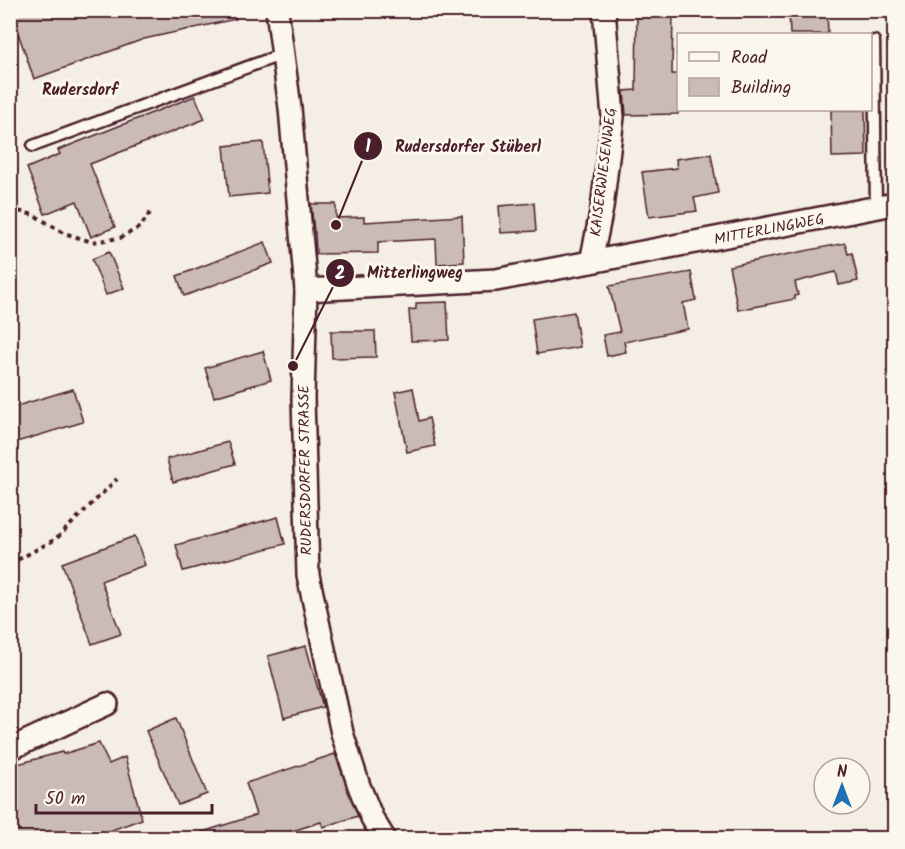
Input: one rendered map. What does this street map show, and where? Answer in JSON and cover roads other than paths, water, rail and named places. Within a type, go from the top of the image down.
[{"type":"street","name":"RUDERSDORFER STRASSE","points":[[277,10],[306,290],[303,398],[308,575],[342,733],[359,786],[372,818],[384,838]]},
{"type":"street","name":"KAISERWIESENWEG","points":[[591,262],[602,208],[613,117],[604,10]]},
{"type":"street","name":"MITTERLINGWEG","points":[[306,290],[496,280],[885,206]]},
{"type":"street","points":[[10,749],[107,704]]},
{"type":"lane","name":"MITTERLINGWEG","points":[[874,41],[885,206]]},
{"type":"lane","points":[[33,146],[283,54]]},
{"type":"place","name":"Rudersdorfer Stüberl","points":[[336,225]]},
{"type":"place","name":"Mitterlingweg","points":[[293,366]]},
{"type":"district","name":"Rudersdorf","points":[[80,89]]}]
